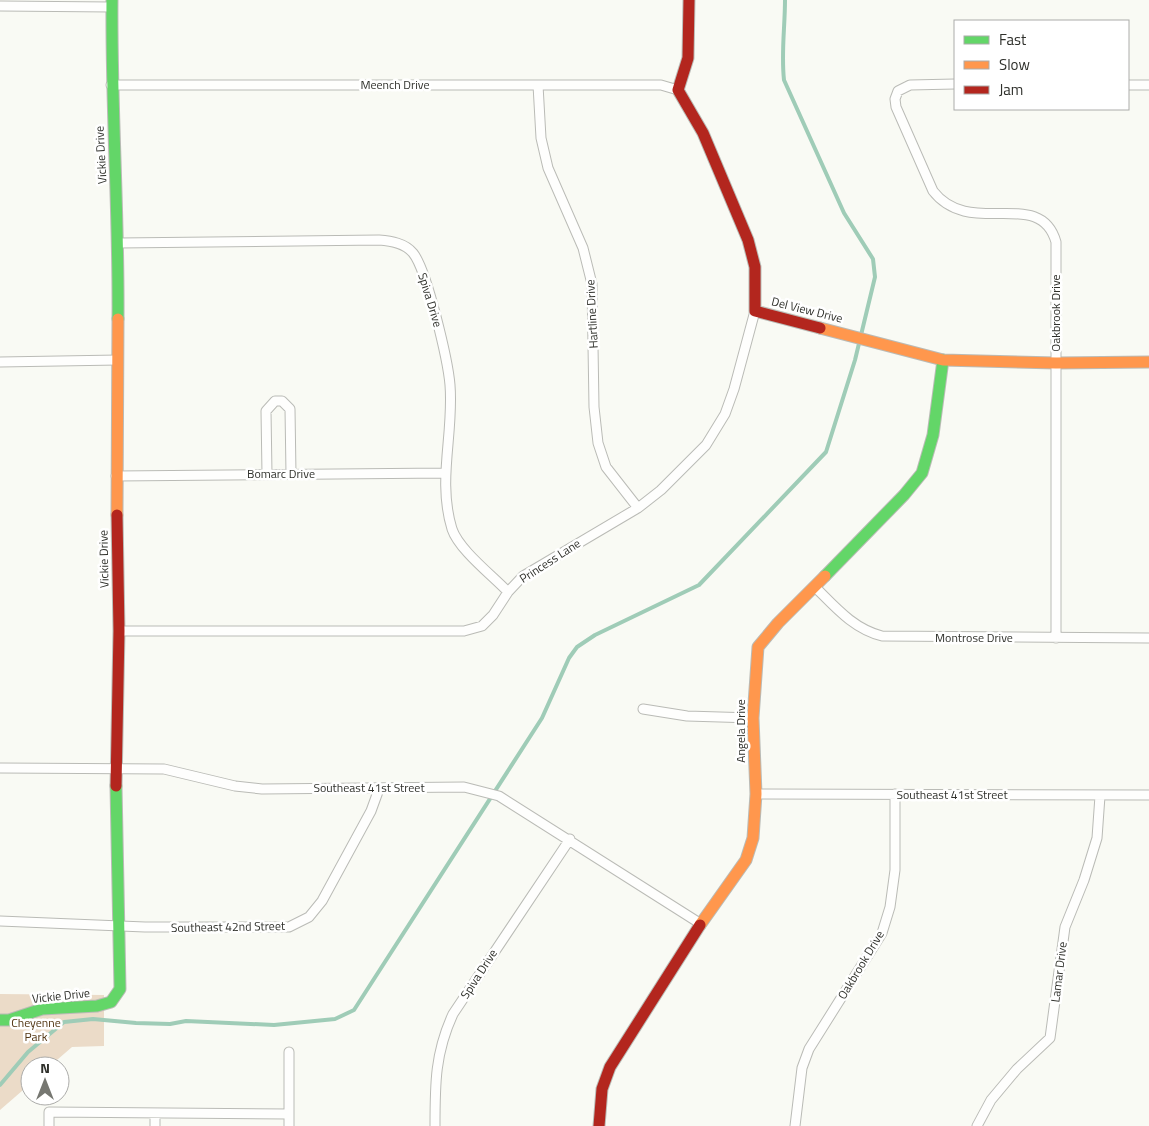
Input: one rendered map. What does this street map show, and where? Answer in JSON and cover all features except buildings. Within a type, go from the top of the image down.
[{"type":"street","points":[[678,90],[684,79],[689,60],[689,0]]},
{"type":"street","points":[[0,6],[111,3]]},
{"type":"street","name":"Vickie Drive","points":[[0,1020],[9,1020],[42,1009],[97,1006],[111,1002],[120,988],[116,769],[119,631],[116,476],[119,243],[111,85],[111,3]]},
{"type":"street","name":"Oakbrook Drive","points":[[954,84],[910,85],[898,91],[895,99],[899,113],[933,191],[941,201],[952,208],[973,214],[1024,214],[1041,218],[1053,229],[1056,242],[1056,638]]},
{"type":"street","name":"Meench Drive","points":[[111,85],[661,85],[678,90]]},
{"type":"street","name":"Hartline Drive","points":[[538,85],[541,138],[548,168],[582,248],[592,284],[594,407],[598,443],[606,467],[638,508]]},
{"type":"street","points":[[1129,85],[1149,85]]},
{"type":"street","name":"Del View Drive","points":[[678,90],[690,107],[744,229],[754,263],[755,311],[943,360],[1149,362]]},
{"type":"street","name":"Spiva Drive","points":[[119,243],[379,240],[398,242],[413,253],[424,277],[445,352],[450,386],[445,473],[448,514],[453,533],[464,548],[508,592]]},
{"type":"street","name":"Princess Lane","points":[[119,631],[464,631],[482,626],[493,615],[508,592],[523,576],[638,508],[661,490],[706,445],[725,414],[734,389],[755,311]]},
{"type":"street","points":[[0,362],[118,360]]},
{"type":"street","name":"Angela Drive","points":[[599,1126],[602,1088],[610,1067],[701,924],[746,860],[753,838],[756,794],[753,718],[758,647],[778,623],[816,588],[904,496],[922,472],[933,435],[943,360]]},
{"type":"street","points":[[267,474],[266,411],[275,401],[282,401],[290,409],[291,474]]},
{"type":"street","name":"Bomarc Drive","points":[[116,476],[445,473]]},
{"type":"street","name":"Montrose Drive","points":[[816,588],[840,612],[858,626],[869,633],[882,636],[1149,638]]},
{"type":"street","points":[[643,709],[687,716],[753,718]]},
{"type":"street","name":"Southeast 41st Street","points":[[0,768],[164,770],[234,786],[262,789],[379,790],[464,787],[498,796],[570,839],[701,924]]},
{"type":"street","name":"Southeast 42nd Street","points":[[0,921],[119,924],[145,927],[290,927],[309,917],[322,901],[370,811],[379,790]]},
{"type":"street","name":"Southeast 41st Street","points":[[756,794],[1149,795]]},
{"type":"street","name":"Oakbrook Drive","points":[[795,1126],[802,1068],[809,1049],[882,932],[890,906],[895,870],[895,794]]},
{"type":"street","name":"Lamar Drive","points":[[977,1126],[991,1100],[1017,1069],[1050,1038],[1065,927],[1084,880],[1097,838],[1100,796]]},
{"type":"street","name":"Spiva Drive","points":[[435,1126],[435,1071],[442,1037],[453,1014],[570,839]]},
{"type":"street","points":[[289,1052],[289,1126]]},
{"type":"street","points":[[49,1126],[49,1112],[289,1114]]},
{"type":"street","points":[[155,1113],[155,1126]]},
{"type":"green space","name":"Cheyenne Park","points":[[0,994],[104,995],[104,1046],[72,1047],[62,1056],[20,1056],[20,1093],[0,1110]]},
{"type":"waterway","points":[[0,1085],[28,1052],[64,1022],[93,1019],[136,1023],[170,1024],[186,1021],[274,1025],[335,1019],[354,1010],[542,718],[569,658],[577,647],[595,635],[699,585],[826,452],[855,360],[875,277],[873,259],[844,213],[784,80],[785,0]]},
{"type":"traffic: fast","points":[[112,0],[118,319]]},
{"type":"traffic: fast","points":[[825,576],[904,495],[922,473],[933,435],[943,360]]},
{"type":"traffic: fast","points":[[0,1020],[9,1020],[42,1009],[97,1006],[111,1002],[120,989],[116,786]]},
{"type":"traffic: slow","points":[[117,515],[118,319]]},
{"type":"traffic: slow","points":[[820,328],[943,360],[1056,363],[1149,362]]},
{"type":"traffic: slow","points":[[700,925],[746,860],[753,838],[756,794],[753,718],[758,647],[778,623],[825,576]]},
{"type":"traffic: jam","points":[[689,0],[688,58],[678,90],[703,133],[748,240],[755,267],[755,311],[820,328]]},
{"type":"traffic: jam","points":[[116,786],[119,631],[117,515]]},
{"type":"traffic: jam","points":[[599,1126],[602,1089],[610,1067],[700,925]]}]
